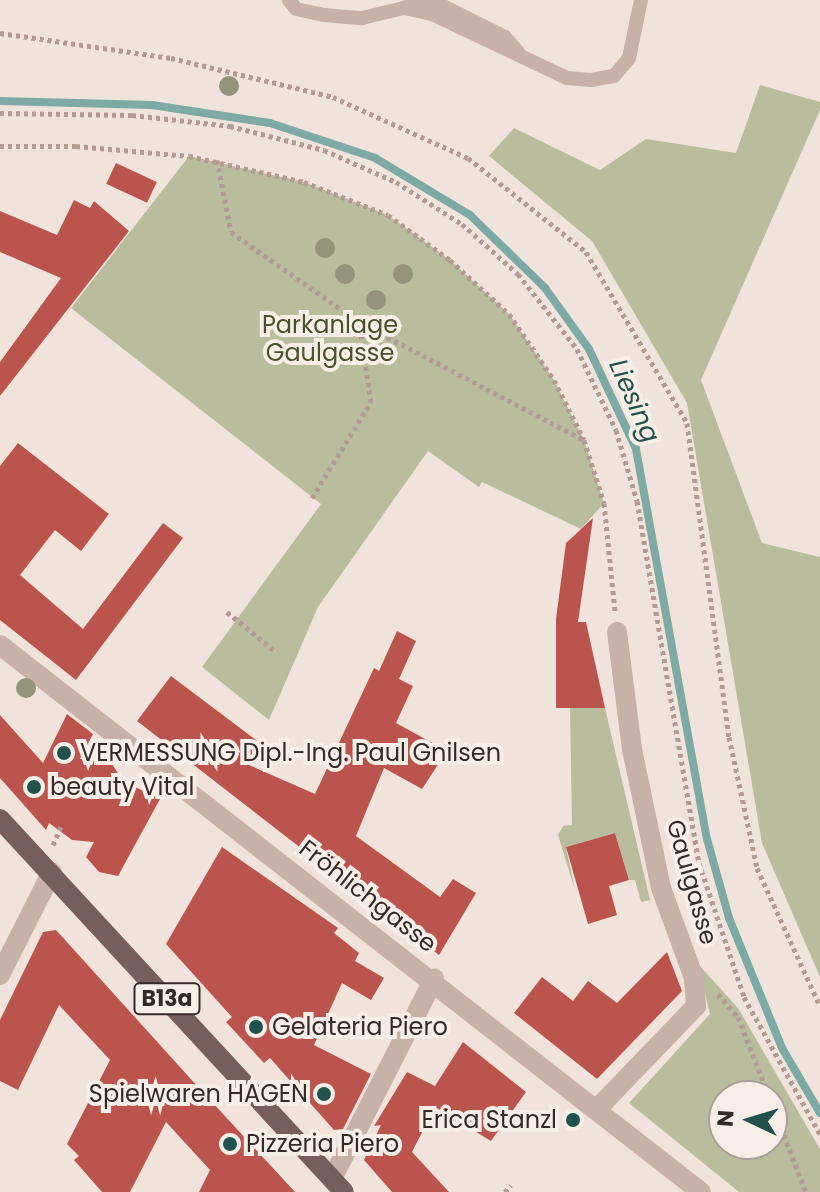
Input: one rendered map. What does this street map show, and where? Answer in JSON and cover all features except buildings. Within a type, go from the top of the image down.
[{"type":"main road","name":"B13a","points":[[0,819],[338,1185]]},
{"type":"street","name":"Gaulgasse","points":[[597,1109],[696,1006],[694,978],[661,888],[632,749],[617,632]]},
{"type":"street","name":"Fröhlichgasse","points":[[0,645],[434,979],[701,1192]]},
{"type":"street","points":[[0,975],[52,872]]},
{"type":"street","points":[[338,1185],[434,979]]},
{"type":"lane","points":[[289,0],[296,9],[324,15],[362,18],[404,8],[432,14],[567,78],[614,76],[629,58],[641,0]]},
{"type":"path","points":[[0,33],[171,58],[333,97],[468,158],[586,252],[687,423],[729,737],[757,868],[820,1006]]},
{"type":"path","points":[[0,113],[132,115],[230,126],[324,150],[409,190],[462,224],[518,274],[577,349],[616,430],[637,501],[699,863],[744,997],[820,1134]]},
{"type":"path","points":[[0,146],[76,146],[217,160],[304,182],[388,215],[450,260],[509,314],[554,380],[584,440],[604,503],[617,632]]},
{"type":"path","points":[[217,160],[231,232],[359,322],[584,440]]},
{"type":"path","points":[[312,498],[371,402],[359,322]]},
{"type":"path","points":[[227,612],[275,651]]},
{"type":"path","points":[[694,978],[713,988],[738,1017],[763,1080]]},
{"type":"path","points":[[788,1146],[806,1192]]},
{"type":"path","points":[[505,1192],[511,1185]]},
{"type":"green space","points":[[760,85],[820,102],[820,110],[701,380],[762,543],[820,557],[820,977],[762,843],[687,403],[592,241],[489,156],[514,128],[600,170],[646,139],[736,153]]},
{"type":"green space","name":"Parkanlage Gaulgasse","points":[[189,156],[304,182],[388,215],[450,260],[509,314],[554,380],[584,440],[604,503],[581,529],[482,482],[479,487],[428,451],[318,607],[269,720],[202,667],[321,504],[71,308]]},
{"type":"green space","points":[[570,708],[605,708],[650,900],[641,902],[635,880],[629,880],[615,833],[566,847],[575,890],[558,835],[563,826],[572,825]]},
{"type":"green space","points":[[698,964],[738,1008],[780,1080],[708,1080],[708,1160],[788,1160],[788,1094],[820,1149],[820,1192],[739,1192],[629,1103],[710,1014]]},
{"type":"waterway","name":"Liesing","points":[[0,101],[152,105],[270,123],[375,158],[470,215],[545,288],[589,349],[636,449],[707,839],[729,918],[782,1048],[820,1113]]},
{"type":"place","name":"VERMESSUNG Dipl.-Ing. Paul Gnilsen","points":[[64,753]]},
{"type":"place","name":"beauty Vital","points":[[34,787]]},
{"type":"place","name":"Gelateria Piero","points":[[256,1027]]},
{"type":"place","name":"Spielwaren HAGEN","points":[[324,1094]]},
{"type":"place","name":"Erica Stanzl","points":[[573,1120]]},
{"type":"place","name":"Pizzeria Piero","points":[[230,1144]]}]
